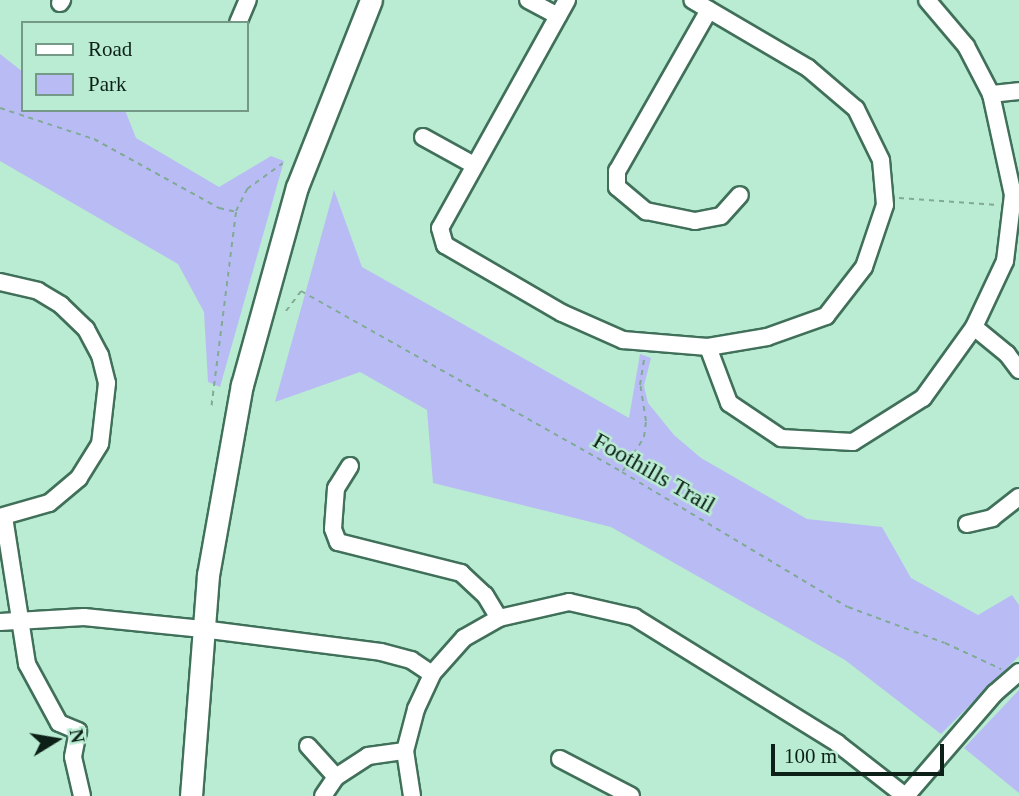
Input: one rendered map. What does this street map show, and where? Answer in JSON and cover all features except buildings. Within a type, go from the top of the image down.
[{"type":"main road","points":[[191,796],[202,629],[230,442],[267,288],[319,125],[371,0]]},
{"type":"street","points":[[239,21],[248,0]]},
{"type":"street","points":[[528,0],[558,16]]},
{"type":"street","points":[[567,0],[439,228],[445,245],[562,313],[623,340],[708,347],[766,337],[826,316],[864,267],[884,197],[881,160],[856,109],[808,68],[692,0]]},
{"type":"street","points":[[708,347],[729,403],[781,438],[853,442],[923,398],[974,327],[1005,261],[1015,216],[1000,122],[991,94],[966,46],[927,0]]},
{"type":"street","points":[[709,9],[617,171],[617,187],[646,211],[695,221],[721,216],[740,195]]},
{"type":"street","points":[[991,94],[1019,91]]},
{"type":"street","points":[[423,136],[474,165]]},
{"type":"street","points":[[0,282],[38,290],[61,305],[86,329],[100,355],[107,383],[100,444],[79,478],[49,503],[2,517],[17,619],[27,664],[59,723],[78,732],[73,757],[82,796]]},
{"type":"street","points":[[974,327],[1007,354],[1019,370]]},
{"type":"street","points":[[350,467],[336,488],[333,528],[338,542],[461,573],[485,595],[499,618]]},
{"type":"street","points":[[967,524],[992,518],[1019,497]]},
{"type":"street","points":[[412,796],[405,751],[416,709],[432,674],[464,638],[499,618],[569,602],[634,617],[837,743],[906,796],[995,693],[1017,674]]},
{"type":"street","points":[[0,622],[84,617],[202,629],[381,652],[411,660],[432,674]]},
{"type":"street","points":[[308,746],[336,777]]},
{"type":"street","points":[[323,796],[336,777],[368,756],[405,751]]},
{"type":"street","points":[[560,759],[631,796]]},
{"type":"path","points":[[0,108],[94,139],[219,208],[236,212]]},
{"type":"path","points":[[211,409],[236,212],[247,189],[283,163]]},
{"type":"path","points":[[884,197],[1015,216]]},
{"type":"path","name":"Foothills Trail","points":[[286,311],[302,291],[622,472],[848,607],[945,643],[1017,674]]},
{"type":"path","points":[[622,472],[644,438],[646,421],[639,385],[647,344]]},
{"type":"green space","points":[[0,54],[21,70],[21,112],[126,112],[136,138],[219,187],[271,156],[284,161],[220,387],[208,382],[204,312],[178,264],[0,161]]},
{"type":"green space","points":[[334,190],[362,267],[629,418],[640,354],[651,358],[644,386],[648,403],[674,435],[701,458],[807,519],[882,527],[911,578],[978,615],[1012,595],[1019,605],[1019,656],[941,734],[845,660],[611,527],[433,483],[427,410],[360,372],[275,402]]},
{"type":"green space","points":[[1019,690],[1019,793],[964,748]]}]
